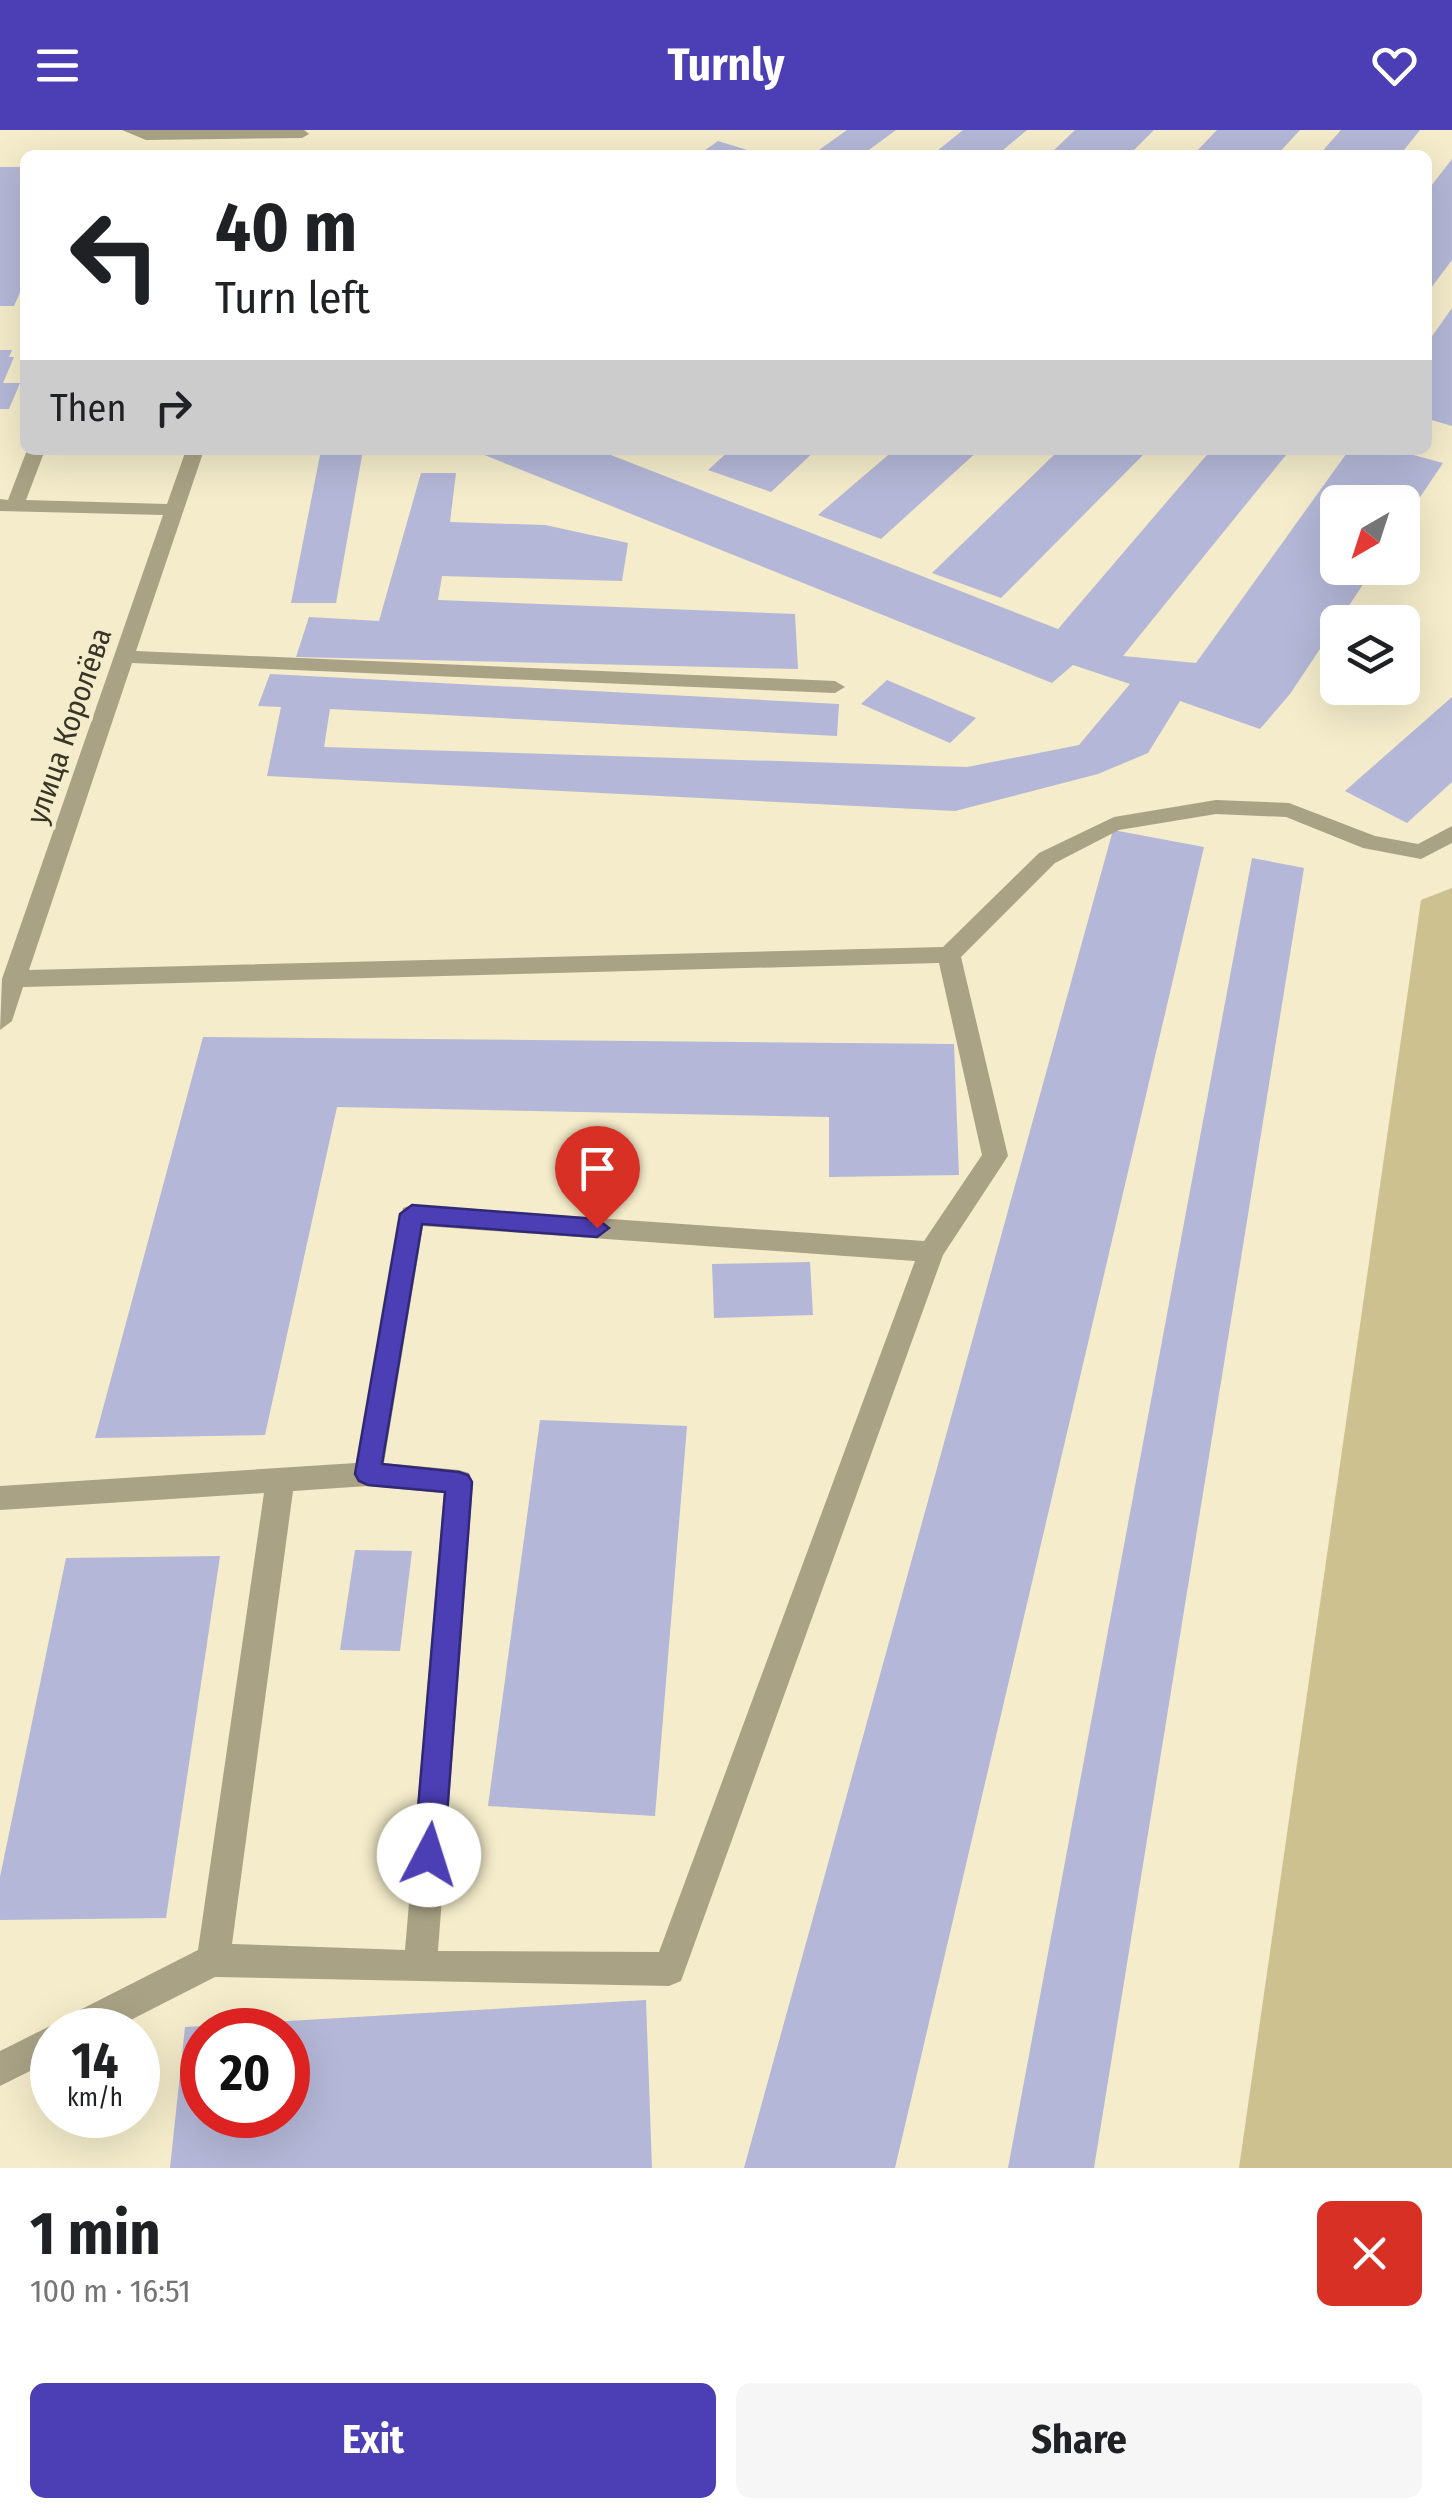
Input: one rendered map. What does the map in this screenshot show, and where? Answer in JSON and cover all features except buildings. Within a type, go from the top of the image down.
[{"type":"street","points":[[130,130],[146,136],[303,132]]},
{"type":"street","points":[[140,150],[146,136]]},
{"type":"street","points":[[33,455],[8,505],[175,510]]},
{"type":"street","name":"улица Королёва","points":[[0,1021],[193,455]]},
{"type":"street","points":[[124,658],[834,687]]},
{"type":"street","points":[[14,979],[949,955],[1047,858],[1114,824],[1216,807],[1289,810],[1371,843],[1421,852],[1452,833]]},
{"type":"street","points":[[119,2008],[214,1960],[420,1967],[669,1968],[931,1252],[995,1156],[949,955]]},
{"type":"street","points":[[368,1474],[412,1214],[931,1252]]},
{"type":"street","points":[[0,1498],[368,1474],[459,1482],[420,1967]]},
{"type":"street","points":[[214,1960],[280,1480]]},
{"type":"street","points":[[0,2069],[30,2053]]},
{"type":"shaded area","points":[[1452,888],[1452,2168],[1239,2168],[1421,900]]},
{"type":"route","points":[[429,1855],[459,1482],[368,1474],[412,1214],[597,1228]]}]
